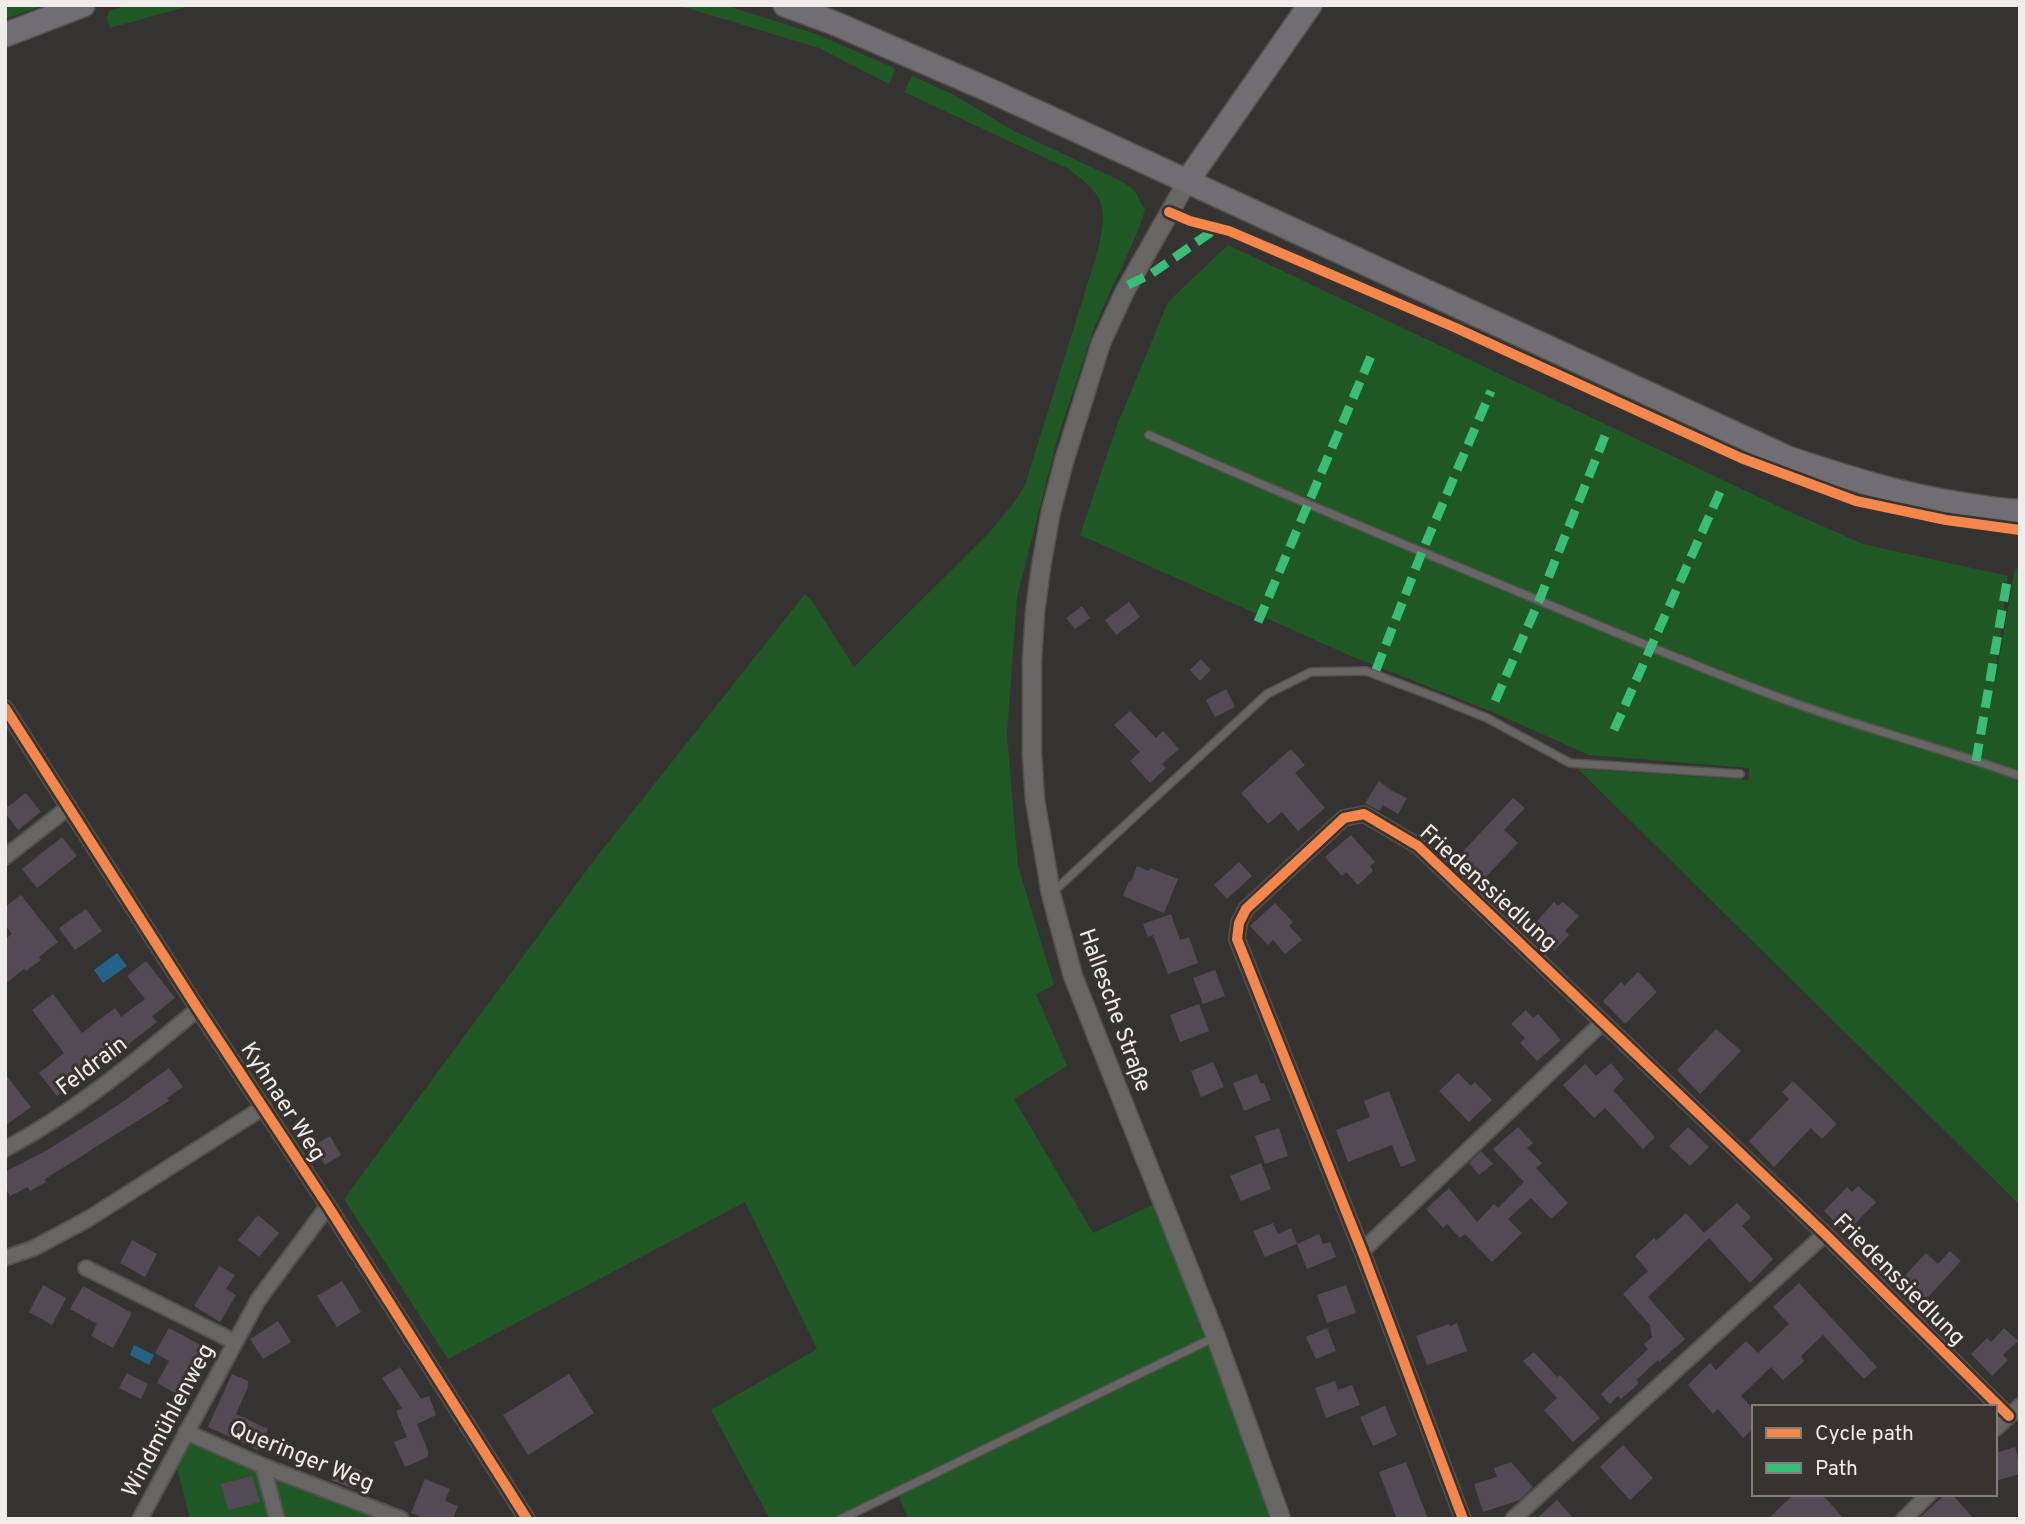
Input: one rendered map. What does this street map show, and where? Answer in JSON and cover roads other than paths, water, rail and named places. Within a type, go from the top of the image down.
[{"type":"main road","points":[[5,35],[83,5]]},
{"type":"main road","points":[[785,5],[905,53],[1188,180],[1788,458],[1860,482],[1928,499],[2004,511],[2020,510]]},
{"type":"main road","points":[[1188,180],[1310,5]]},
{"type":"street","name":"Hallesche Straße","points":[[1188,180],[1125,291],[1101,343],[1051,511],[1041,566],[1034,636],[1032,754],[1035,800],[1051,894],[1073,976],[1216,1337],[1282,1519]]},
{"type":"street","name":"Kyhnaer Weg","points":[[5,708],[527,1519]]},
{"type":"street","points":[[5,857],[69,807]]},
{"type":"street","name":"Friedenssiedlung","points":[[1463,1519],[1362,1251],[1237,939],[1239,923],[1245,909],[1344,818],[1364,814],[1418,846],[2014,1411]]},
{"type":"street","name":"Feldrain","points":[[5,1149],[65,1113],[132,1064],[198,1009]]},
{"type":"street","points":[[1362,1251],[1603,1022]]},
{"type":"street","points":[[5,1258],[34,1248],[88,1219],[264,1107]]},
{"type":"street","name":"Windmühlenweg","points":[[140,1519],[258,1300],[328,1206]]},
{"type":"street","name":"Friedenssiedlung","points":[[1513,1519],[1825,1234]]},
{"type":"street","name":"Windmühlenweg","points":[[86,1268],[234,1342]]},
{"type":"street","points":[[1997,1427],[2014,1411]]},
{"type":"street","name":"Queringer Weg","points":[[186,1432],[263,1466],[401,1519]]},
{"type":"street","points":[[263,1466],[277,1519]]},
{"type":"street","points":[[1904,1519],[1927,1496]]},
{"type":"lane","points":[[1149,435],[1321,511],[1754,688],[1856,724],[2020,776]]},
{"type":"lane","points":[[1051,894],[1267,694],[1311,672],[1366,671],[1488,718],[1570,763],[1740,774]]},
{"type":"lane","points":[[841,1519],[1216,1337]]},
{"type":"water","points":[[117,953],[127,966],[103,983],[94,970]]},
{"type":"water","points":[[134,1345],[154,1355],[149,1365],[130,1355]]}]
